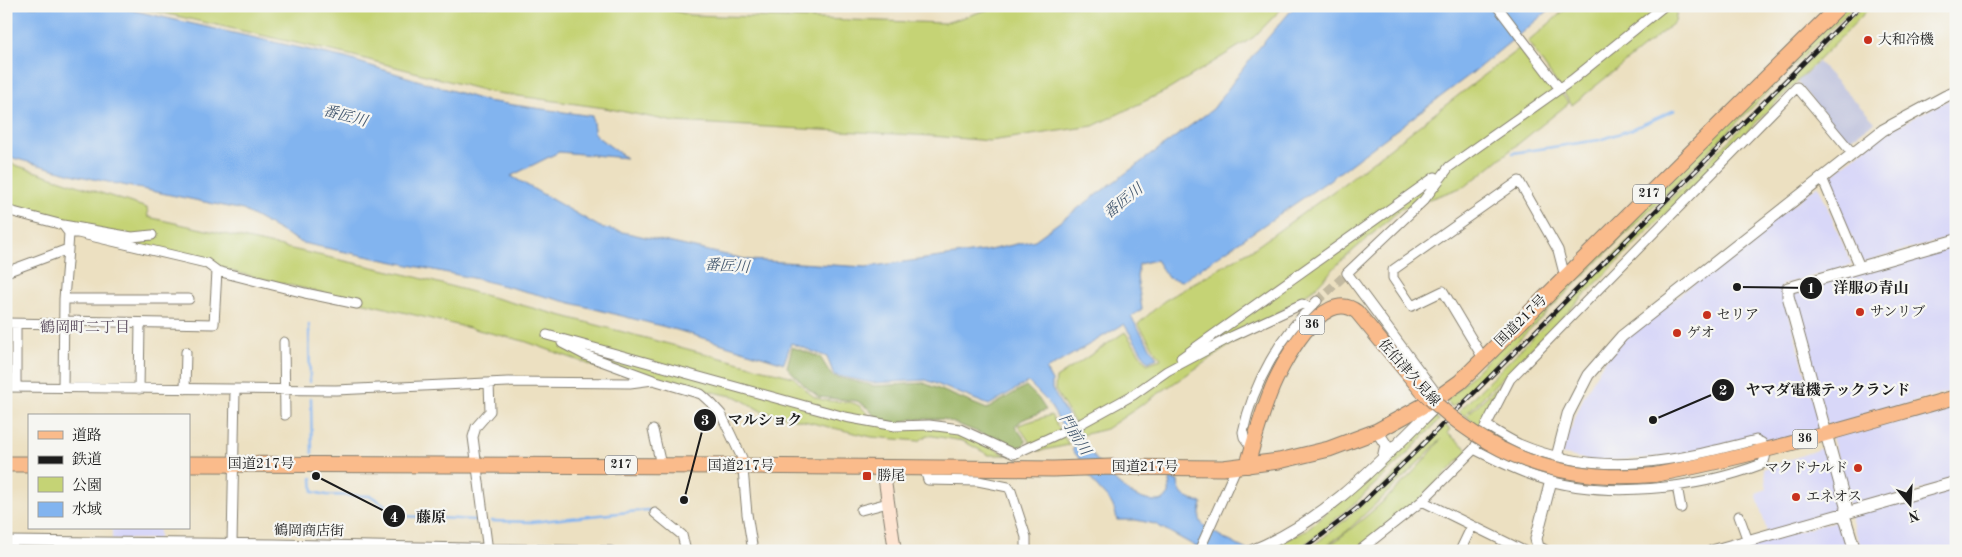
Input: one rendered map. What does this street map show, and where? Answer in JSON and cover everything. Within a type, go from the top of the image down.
[{"type":"highway","name":"国道217号","points":[[190,464],[662,465],[1053,469],[1111,467],[1209,468],[1279,461],[1329,449],[1378,431],[1460,382],[1839,6]]},
{"type":"highway","points":[[6,464],[28,464]]},
{"type":"main road","name":"佐伯津久見線","points":[[1242,466],[1252,448],[1270,392],[1294,348],[1317,319],[1334,306],[1346,306],[1357,312],[1422,391],[1446,414],[1473,434],[1497,448],[1528,461],[1560,471],[1591,476],[1623,477],[1654,475],[1698,467],[1956,397]]},
{"type":"main road","points":[[883,468],[895,551]]},
{"type":"street","points":[[1497,6],[1560,89]]},
{"type":"street","points":[[1439,396],[1345,275],[1418,205],[1449,167],[1560,89],[1664,6]]},
{"type":"street","points":[[1360,551],[1422,501],[1474,449],[1510,379],[1797,86],[1853,154]]},
{"type":"street","points":[[1538,549],[1536,539],[1568,414],[1588,375],[1609,350],[1622,336],[1883,130],[1956,92]]},
{"type":"street","points":[[1164,373],[1166,369],[1435,177]]},
{"type":"street","points":[[1822,178],[1860,267]]},
{"type":"street","points":[[1483,358],[1443,291],[1412,306],[1393,278],[1393,270],[1519,181],[1558,250],[1565,277]]},
{"type":"street","points":[[6,210],[63,225],[132,236],[152,235]]},
{"type":"street","points":[[63,225],[69,233],[64,300],[63,387]]},
{"type":"street","points":[[69,233],[78,232],[206,263],[217,271],[357,304]]},
{"type":"street","points":[[1855,551],[1845,518],[1846,506],[1787,292],[1788,288],[1956,240]]},
{"type":"street","points":[[6,272],[68,249]]},
{"type":"street","points":[[6,323],[214,324],[217,271]]},
{"type":"street","points":[[64,300],[189,299]]},
{"type":"street","points":[[1252,448],[1244,437],[1243,432],[1261,379],[1286,336],[1317,301]]},
{"type":"street","points":[[753,551],[747,514],[742,458],[721,414],[711,403],[700,394],[653,380],[585,355],[547,334],[846,417],[895,426],[929,424],[960,429],[1014,454],[1082,423],[1133,395],[1164,373],[1261,322],[1302,304],[1310,308]]},
{"type":"street","points":[[139,389],[140,323]]},
{"type":"street","points":[[16,324],[16,387]]},
{"type":"street","points":[[284,342],[285,415]]},
{"type":"street","points":[[185,390],[186,352]]},
{"type":"street","points":[[6,387],[336,390],[489,383],[630,383],[653,380]]},
{"type":"street","points":[[1252,550],[1267,544],[1323,510],[1383,458],[1460,382]]},
{"type":"street","points":[[488,550],[473,437],[476,427],[490,411],[489,383]]},
{"type":"street","points":[[232,543],[235,390]]},
{"type":"street","points":[[1474,449],[1510,467],[1550,481],[1616,490],[1677,486],[1750,468],[1762,464],[1765,460],[1765,450],[1762,442],[1756,440],[1672,460],[1639,464],[1592,463],[1519,444],[1486,426]]},
{"type":"street","points":[[653,430],[662,465]]},
{"type":"street","points":[[1378,431],[1386,445],[1383,458]]},
{"type":"street","points":[[1199,551],[1209,526],[1242,466]]},
{"type":"street","points":[[924,467],[928,480],[978,482],[1008,487],[1026,537],[1026,551]]},
{"type":"street","points":[[1712,551],[1956,482]]},
{"type":"street","points":[[1677,486],[1682,508]]},
{"type":"street","points":[[1422,501],[1524,551]]},
{"type":"street","points":[[861,510],[888,502]]},
{"type":"street","points":[[655,513],[682,535],[686,551]]},
{"type":"street","points":[[1740,516],[1748,541]]},
{"type":"street","points":[[1460,551],[1472,526]]},
{"type":"street","name":"鶴岡商店街","points":[[6,541],[60,546],[200,547],[232,543],[277,547],[611,551]]},
{"type":"shaded area","points":[[1818,62],[1875,122],[1846,142],[1797,82]]},
{"type":"shaded area","points":[[1950,99],[1956,99],[1956,236],[1862,262],[1827,179],[1884,133]]},
{"type":"shaded area","points":[[1818,185],[1852,265],[1781,285],[1821,430],[1767,444],[1759,436],[1674,456],[1593,461],[1561,454],[1584,396],[1603,363],[1625,338]]},
{"type":"shaded area","points":[[1956,246],[1956,390],[1828,427],[1790,292]]},
{"type":"shaded area","points":[[1956,405],[1956,480],[1850,509],[1832,436]]},
{"type":"shaded area","points":[[1825,447],[1843,510],[1767,532],[1756,493],[1767,489],[1764,469]]},
{"type":"shaded area","points":[[1956,487],[1956,551],[1862,551],[1850,515]]},
{"type":"shaded area","points":[[1840,520],[1848,551],[1726,551]]},
{"type":"shaded area","points":[[112,530],[159,530],[159,539],[112,539]]},
{"type":"green space","points":[[132,6],[654,6],[690,15],[945,23],[999,6],[1284,6],[1254,37],[1168,90],[1093,126],[990,141],[675,122],[605,108],[490,92],[354,56]]},
{"type":"green space","points":[[1569,6],[1681,6],[1677,9],[1675,22],[1572,105],[1528,42]]},
{"type":"green space","points":[[1847,6],[1854,6],[1452,407],[1446,401]]},
{"type":"green space","points":[[1863,6],[1872,6],[1464,416],[1459,411]]},
{"type":"green space","points":[[1521,47],[1569,103],[1466,186],[1401,209],[1340,262],[1315,288],[1106,429],[1082,435],[1055,390],[1056,378],[1125,332],[1147,364],[1161,359],[1138,324],[1164,301],[1256,247],[1342,185]]},
{"type":"green space","points":[[6,162],[147,208],[148,217],[408,275],[793,377],[817,398],[853,403],[865,411],[872,420],[919,425],[965,434],[1007,455],[989,455],[963,441],[927,435],[919,441],[872,437],[761,411],[737,397],[602,369],[524,341],[222,269],[6,209]]},
{"type":"green space","points":[[792,347],[820,357],[832,376],[875,386],[924,383],[987,409],[1026,386],[1038,398],[1046,410],[1022,420],[1015,426],[1026,441],[1022,447],[1013,450],[985,435],[944,419],[914,419],[898,424],[878,421],[869,409],[857,401],[819,397],[806,387],[787,367]]},
{"type":"green space","points":[[1504,380],[1479,426],[1466,416]]},
{"type":"green space","points":[[1432,414],[1439,420],[1407,454],[1357,501],[1312,539],[1294,551],[1280,551],[1277,545],[1305,531]]},
{"type":"green space","points":[[1051,415],[1069,445],[1039,451],[1031,444],[1018,425]]},
{"type":"green space","points":[[1444,425],[1450,429],[1447,433],[1469,450],[1419,500],[1355,551],[1322,551],[1353,527],[1386,499],[1416,469],[1441,439],[1347,531],[1319,551],[1306,551],[1378,491]]},
{"type":"water","points":[[6,6],[113,6],[345,58],[486,101],[592,116],[595,135],[626,158],[559,152],[511,176],[600,227],[749,260],[866,267],[985,251],[1035,240],[1213,109],[1253,55],[1295,6],[1554,6],[1471,74],[1328,181],[1182,281],[1168,278],[1156,260],[1139,264],[1137,277],[1142,309],[1131,317],[1157,358],[1148,362],[1124,324],[1046,370],[1052,381],[1052,389],[1071,422],[1113,479],[1130,492],[1147,500],[1164,500],[1169,494],[1170,479],[1178,481],[1182,494],[1202,503],[1200,518],[1204,525],[1223,538],[1249,551],[1204,551],[1155,524],[1136,520],[1117,520],[1111,503],[1094,483],[1072,450],[1075,447],[1048,402],[1028,382],[989,405],[926,380],[873,383],[834,375],[827,357],[791,343],[784,363],[677,330],[477,279],[302,243],[243,210],[79,176],[6,156]]},
{"type":"waterway","points":[[1513,153],[1599,140],[1630,130],[1675,110]]},
{"type":"waterway","points":[[309,325],[310,382]]},
{"type":"waterway","points":[[311,398],[312,453]]},
{"type":"waterway","points":[[312,478],[313,492],[327,495],[371,496],[402,516],[477,520]]},
{"type":"waterway","points":[[491,521],[532,522],[648,510],[653,514]]},
{"type":"tunnel","points":[[1317,301],[1343,277]]},
{"type":"railway","points":[[1301,551],[1356,509],[1412,455],[1860,6]]},
{"type":"place","name":"大和冷機","points":[[1868,40]]},
{"type":"place","name":"洋服の青山","points":[[1737,287]]},
{"type":"place","name":"サンリブ","points":[[1860,312]]},
{"type":"place","name":"セリア","points":[[1707,315]]},
{"type":"place","name":"ゲオ","points":[[1677,333]]},
{"type":"place","name":"ヤマダ電機テックランド","points":[[1653,420]]},
{"type":"place","name":"マクドナルド","points":[[1858,468]]},
{"type":"place","name":"藤原","points":[[316,476]]},
{"type":"place","name":"勝尾","points":[[867,476]]},
{"type":"place","name":"エネオス","points":[[1796,497]]},
{"type":"place","name":"マルショク","points":[[684,500]]},
{"type":"district","name":"鶴岡町二丁目","points":[[85,328]]},
{"type":"water label","name":"番匠川","points":[[345,117]]},
{"type":"water label","name":"番匠川","points":[[1124,202]]},
{"type":"water label","name":"番匠川","points":[[727,267]]},
{"type":"water label","name":"門前川","points":[[1074,435]]}]
